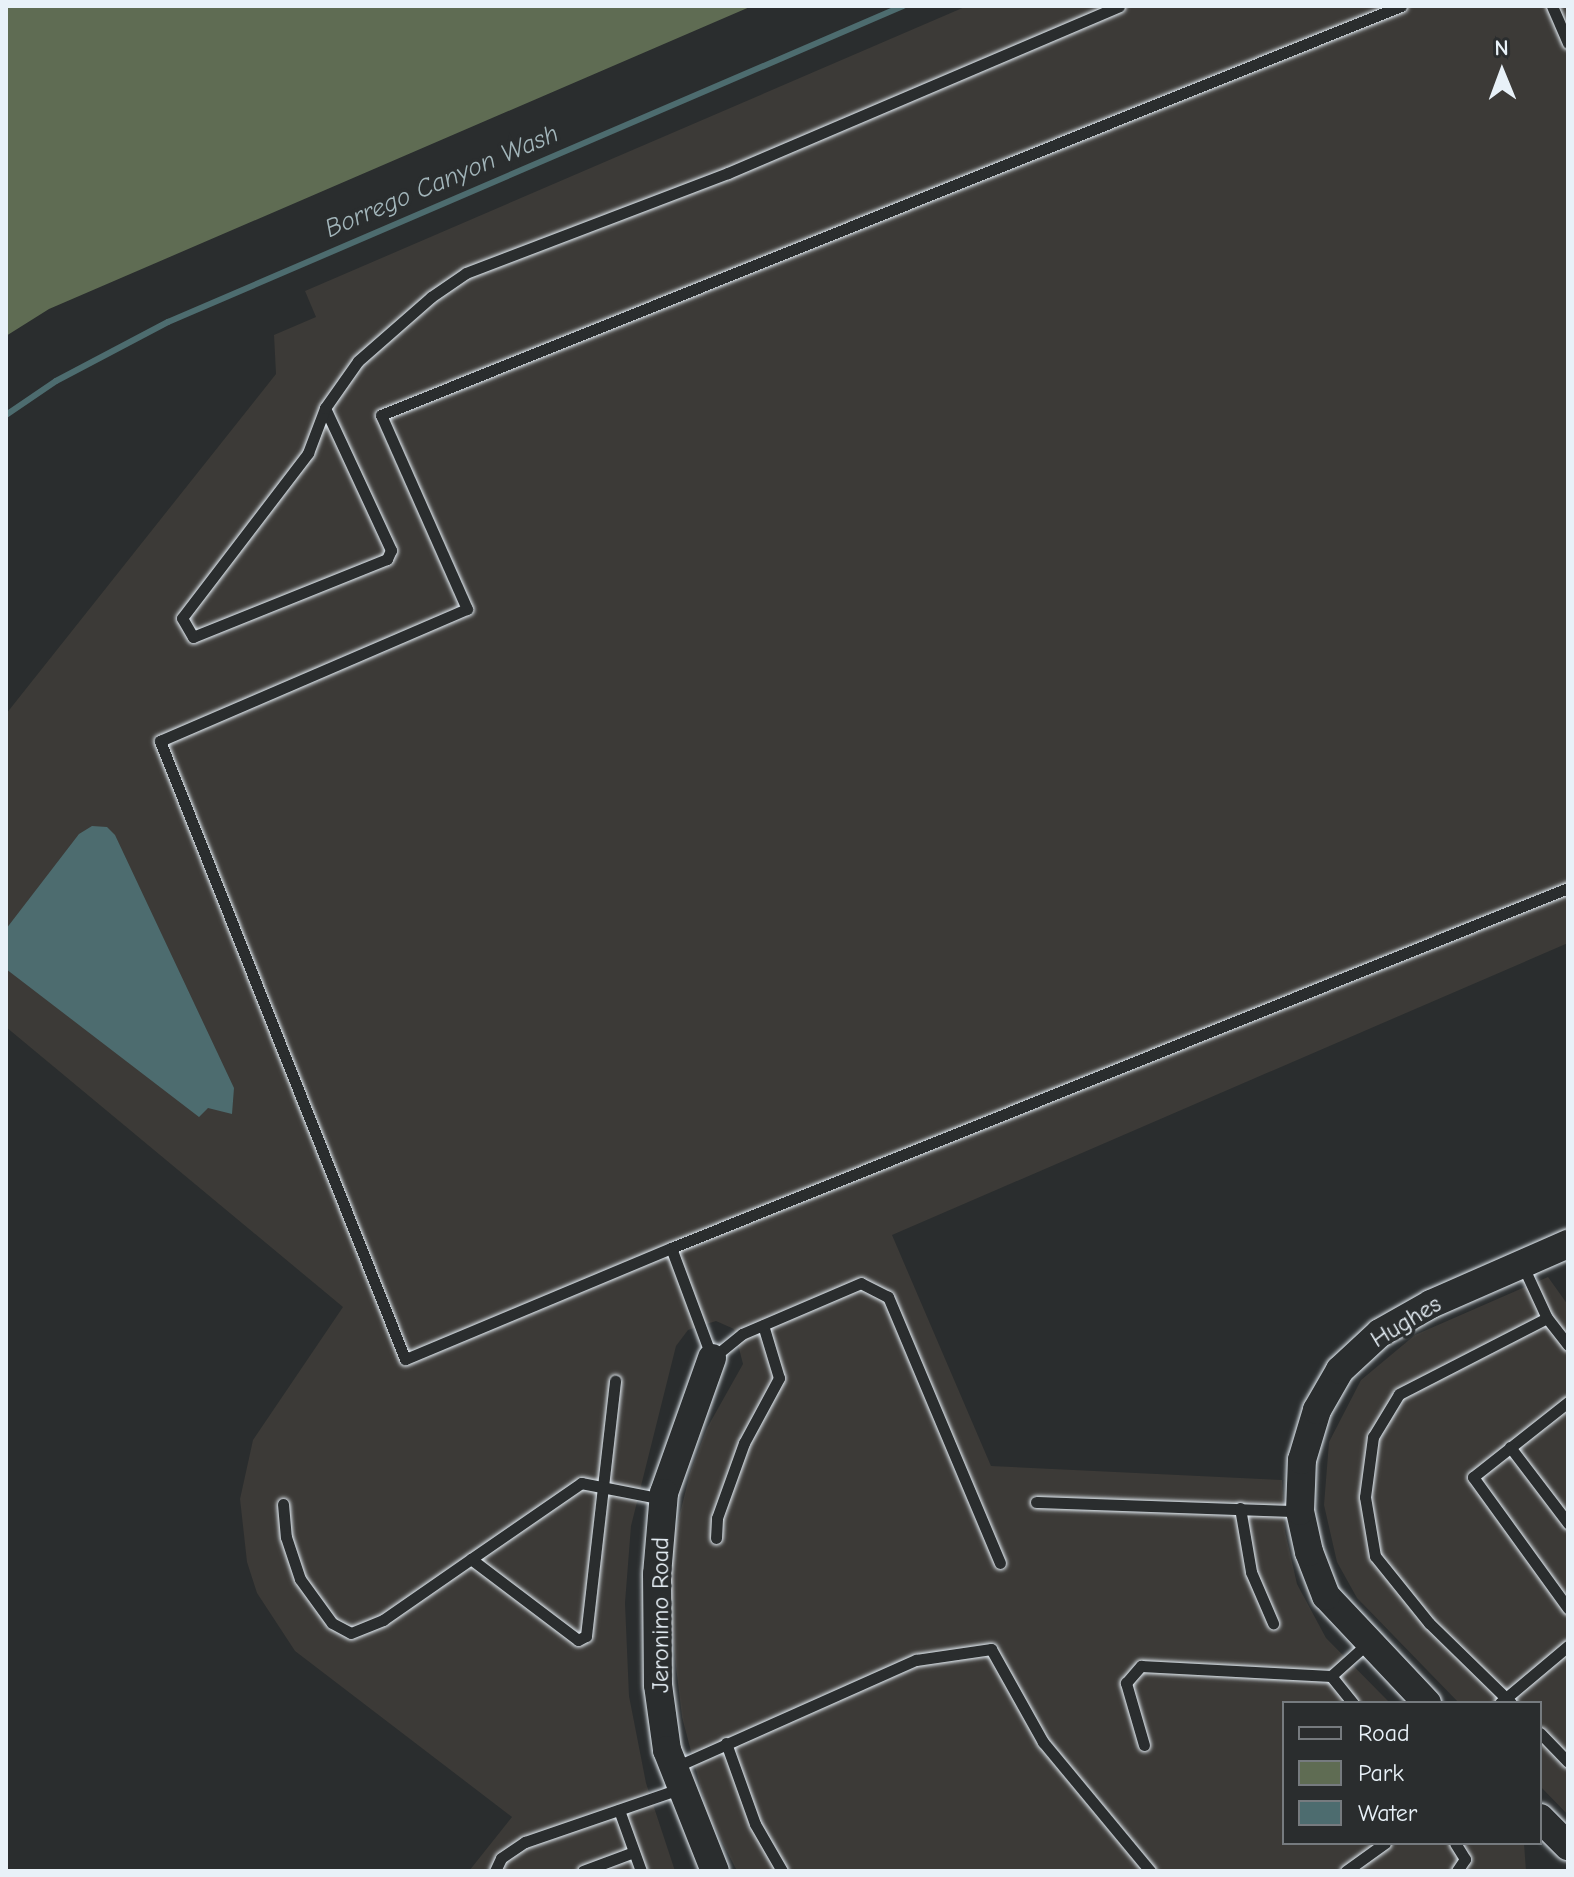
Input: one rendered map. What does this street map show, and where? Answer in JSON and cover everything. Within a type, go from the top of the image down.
[{"type":"street","name":"Hughes","points":[[1425,1701],[1326,1596],[1300,1511],[1302,1460],[1317,1410],[1340,1370],[1380,1333],[1522,1264],[1566,1247]]},
{"type":"street","name":"Jeronimo Road","points":[[712,1358],[663,1500],[657,1574],[658,1685],[676,1779],[715,1871]]},
{"type":"street","points":[[1542,1820],[1568,1846]]},
{"type":"lane","points":[[325,408],[391,550],[387,559],[193,637],[182,618],[308,453],[325,408],[358,361],[392,328],[466,273],[728,173],[1119,6]]},
{"type":"lane","points":[[1401,6],[381,415],[467,609],[160,741],[405,1359],[671,1248],[1568,888]]},
{"type":"lane","points":[[1552,6],[1568,43]]},
{"type":"lane","points":[[671,1248],[712,1358],[763,1325],[861,1283],[888,1297],[1000,1563]]},
{"type":"lane","points":[[1522,1264],[1547,1318],[1568,1345]]},
{"type":"lane","points":[[1547,1318],[1399,1394],[1373,1437],[1365,1497],[1375,1556],[1429,1623],[1505,1701],[1568,1646]]},
{"type":"lane","points":[[716,1538],[717,1518],[744,1443],[779,1378],[763,1325]]},
{"type":"lane","points":[[471,1559],[559,1628],[578,1640],[586,1636],[615,1381]]},
{"type":"lane","points":[[1568,1402],[1473,1477],[1568,1608]]},
{"type":"lane","points":[[1510,1447],[1568,1523]]},
{"type":"lane","points":[[283,1504],[300,1579],[332,1623],[351,1633],[383,1620],[581,1483],[663,1500]]},
{"type":"lane","points":[[1036,1502],[1300,1511]]},
{"type":"lane","points":[[1240,1508],[1251,1572],[1273,1623]]},
{"type":"lane","points":[[1144,1745],[1126,1683],[1141,1666],[1331,1676],[1369,1642]]},
{"type":"lane","points":[[495,1871],[501,1858],[525,1842],[619,1810],[676,1779],[726,1743],[916,1660],[991,1649],[1043,1742],[1150,1871]]},
{"type":"lane","points":[[1331,1676],[1351,1701]]},
{"type":"lane","points":[[1542,1735],[1568,1762]]},
{"type":"lane","points":[[726,1743],[755,1824],[782,1871]]},
{"type":"lane","points":[[619,1810],[631,1853],[641,1871]]},
{"type":"lane","points":[[1346,1871],[1382,1845]]},
{"type":"lane","points":[[1456,1845],[1465,1859],[1457,1871]]},
{"type":"lane","points":[[583,1871],[631,1853]]},
{"type":"shaded area","points":[[967,6],[1568,6],[1568,943],[892,1235],[991,1466],[1282,1480],[1285,1531],[1297,1584],[1326,1638],[1388,1701],[1282,1701],[1282,1845],[1524,1845],[1526,1871],[737,1871],[707,1812],[682,1717],[671,1624],[671,1550],[690,1473],[707,1428],[743,1364],[734,1329],[716,1321],[688,1330],[676,1346],[631,1526],[625,1603],[629,1696],[646,1783],[675,1871],[469,1871],[512,1817],[295,1651],[257,1593],[247,1562],[240,1499],[253,1440],[343,1307],[6,1027],[6,714],[276,374],[274,335],[316,317],[305,291]]},
{"type":"shaded area","points":[[1548,1277],[1568,1305],[1568,1815],[1542,1788],[1542,1701],[1457,1701],[1357,1598],[1337,1562],[1324,1505],[1329,1442],[1361,1380],[1415,1335]]},
{"type":"green space","points":[[6,6],[752,6],[49,309],[6,336]]},
{"type":"water","points":[[92,826],[107,827],[115,835],[234,1088],[232,1114],[208,1108],[199,1117],[6,969],[6,929],[79,834]]},
{"type":"waterway","name":"Borrego Canyon Wash","points":[[6,415],[56,381],[168,322],[903,6]]}]
